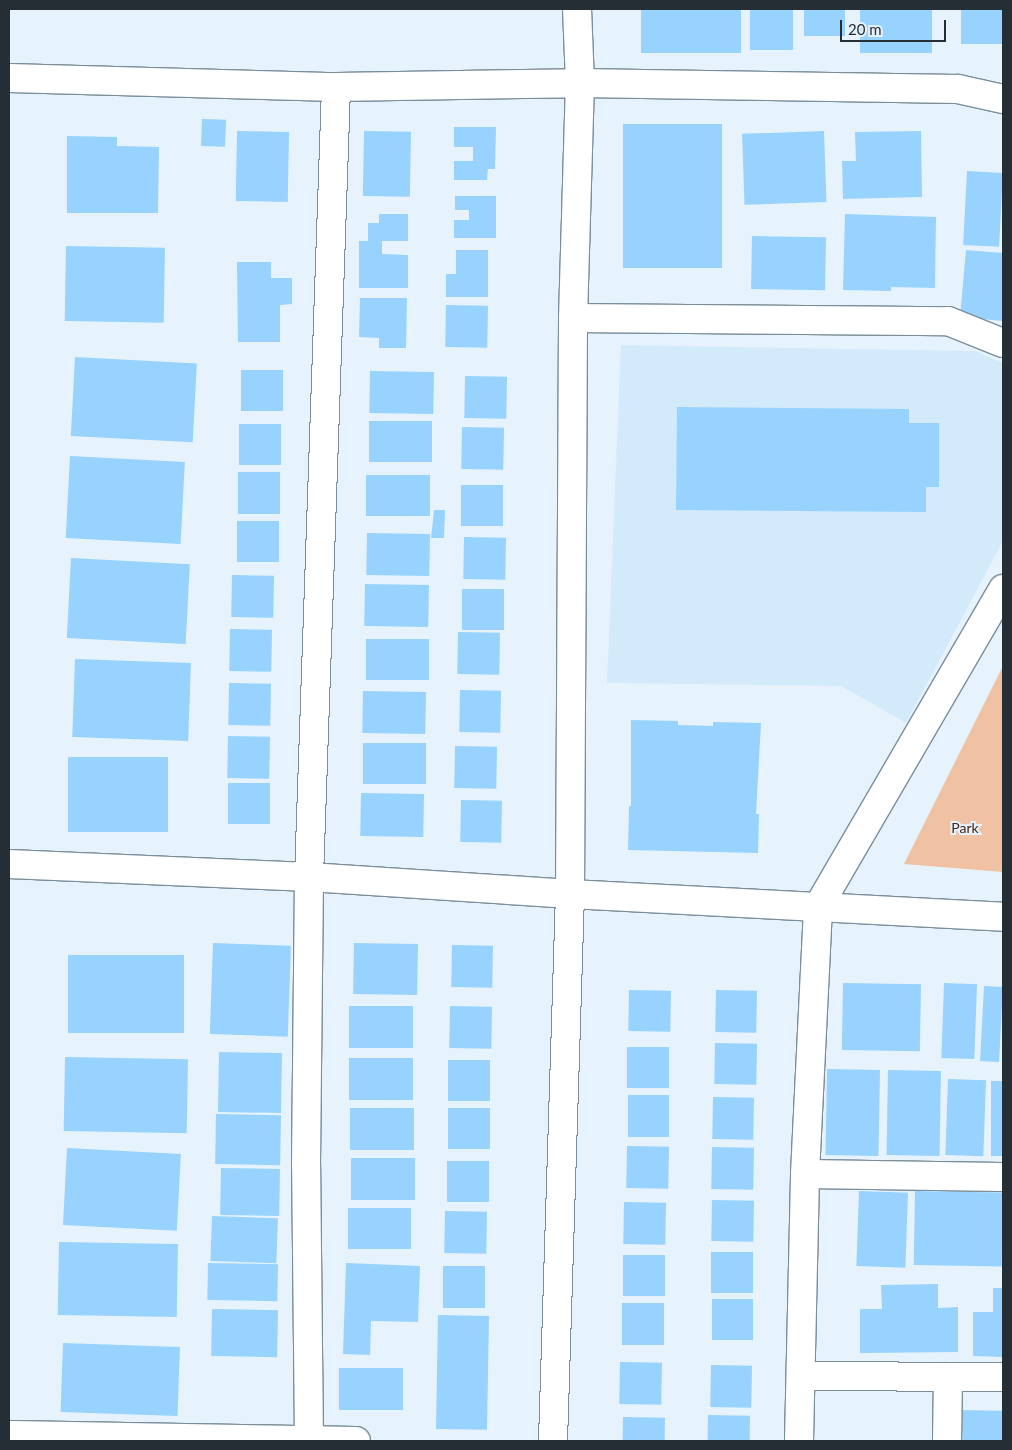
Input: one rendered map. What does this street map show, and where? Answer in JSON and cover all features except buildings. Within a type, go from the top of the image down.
[{"type":"street","points":[[553,1441],[570,894],[573,318],[580,83],[577,9]]},
{"type":"street","points":[[9,78],[336,87],[580,83],[958,89],[1003,99]]},
{"type":"street","points":[[308,1440],[306,1164],[310,877],[336,87]]},
{"type":"street","points":[[573,318],[948,321],[1003,343]]},
{"type":"street","points":[[799,1441],[805,1174],[818,907],[1003,589]]},
{"type":"street","points":[[9,864],[310,877],[570,894],[1003,917]]},
{"type":"street","points":[[805,1174],[1003,1177]]},
{"type":"street","points":[[801,1376],[1003,1377]]},
{"type":"street","points":[[947,1441],[948,1377]]},
{"type":"street","points":[[9,1434],[356,1441]]},
{"type":"shaded area","points":[[621,345],[975,351],[1003,363],[1003,541],[906,723],[841,686],[607,683]]},
{"type":"green space","name":"Park","points":[[1003,666],[1003,872],[904,864]]}]
